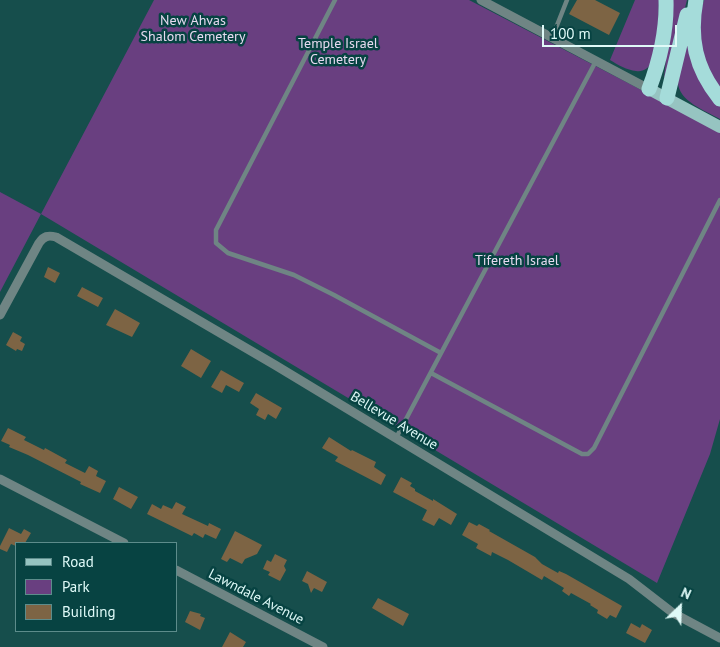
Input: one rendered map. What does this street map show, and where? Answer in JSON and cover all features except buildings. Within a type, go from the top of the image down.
[{"type":"highway","points":[[649,89],[658,66],[663,44],[666,0]]},
{"type":"highway","points":[[666,98],[686,17],[695,0]]},
{"type":"highway","points":[[695,0],[693,38],[696,55],[708,85],[720,99]]},
{"type":"main road","points":[[649,89],[720,126]]},
{"type":"street","points":[[481,0],[649,89]]},
{"type":"street","name":"Bellevue Avenue","points":[[0,315],[39,242],[49,235],[56,237],[275,364],[629,579],[673,613],[720,638]]},
{"type":"street","points":[[0,479],[122,542]]},
{"type":"street","name":"Lawndale Avenue","points":[[178,571],[323,647]]},
{"type":"lane","points":[[335,0],[216,230],[216,243],[228,253],[294,275],[441,354]]},
{"type":"lane","points":[[552,38],[565,0]]},
{"type":"lane","points":[[396,438],[596,61]]},
{"type":"lane","points":[[431,373],[582,454],[588,454],[594,448],[720,200]]},
{"type":"green space","name":"Tifereth Israel","points":[[154,0],[469,0],[720,131],[720,419],[710,454],[657,583],[41,214]]},
{"type":"green space","points":[[635,0],[659,0],[655,55],[651,64],[645,70],[636,71],[610,60]]},
{"type":"green space","points":[[669,0],[687,0],[668,73],[664,78],[670,20]]},
{"type":"green space","points":[[704,0],[720,0],[720,89],[702,59],[699,17]]},
{"type":"green space","points":[[687,40],[720,104],[720,119],[694,105],[679,89],[679,71]]},
{"type":"green space","points":[[0,192],[41,214],[0,292]]},
{"type":"park label","name":"New Ahvas Shalom Cemetery","points":[[193,30]]},
{"type":"park label","name":"Temple Israel Cemetery","points":[[338,52]]}]
